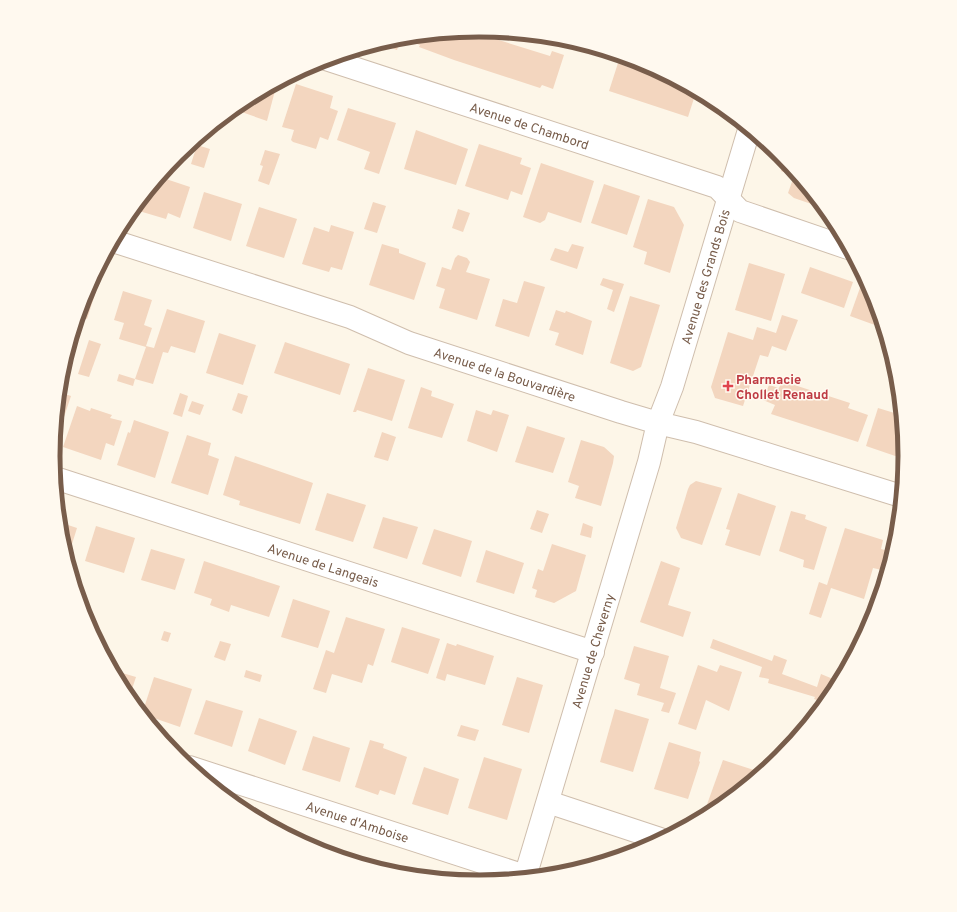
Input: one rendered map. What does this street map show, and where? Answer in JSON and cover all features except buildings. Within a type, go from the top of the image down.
[{"type":"street","name":"Avenue de Chambord","points":[[336,62],[717,187],[740,211],[840,245]]},
{"type":"street","name":"Avenue des Grands Bois","points":[[658,423],[672,387],[748,135]]},
{"type":"street","name":"Avenue de la Bouvardière","points":[[118,243],[350,318],[409,343],[658,423],[696,432],[896,494]]},
{"type":"street","name":"Avenue de Cheverny","points":[[527,872],[650,462],[658,423]]},
{"type":"street","name":"Avenue de Langeais","points":[[60,480],[593,652]]},
{"type":"street","name":"Avenue d'Amboise","points":[[203,771],[513,873]]},
{"type":"street","points":[[548,802],[652,837]]},
{"type":"place","name":"Pharmacie Chollet Renaud","points":[[728,386]]}]
